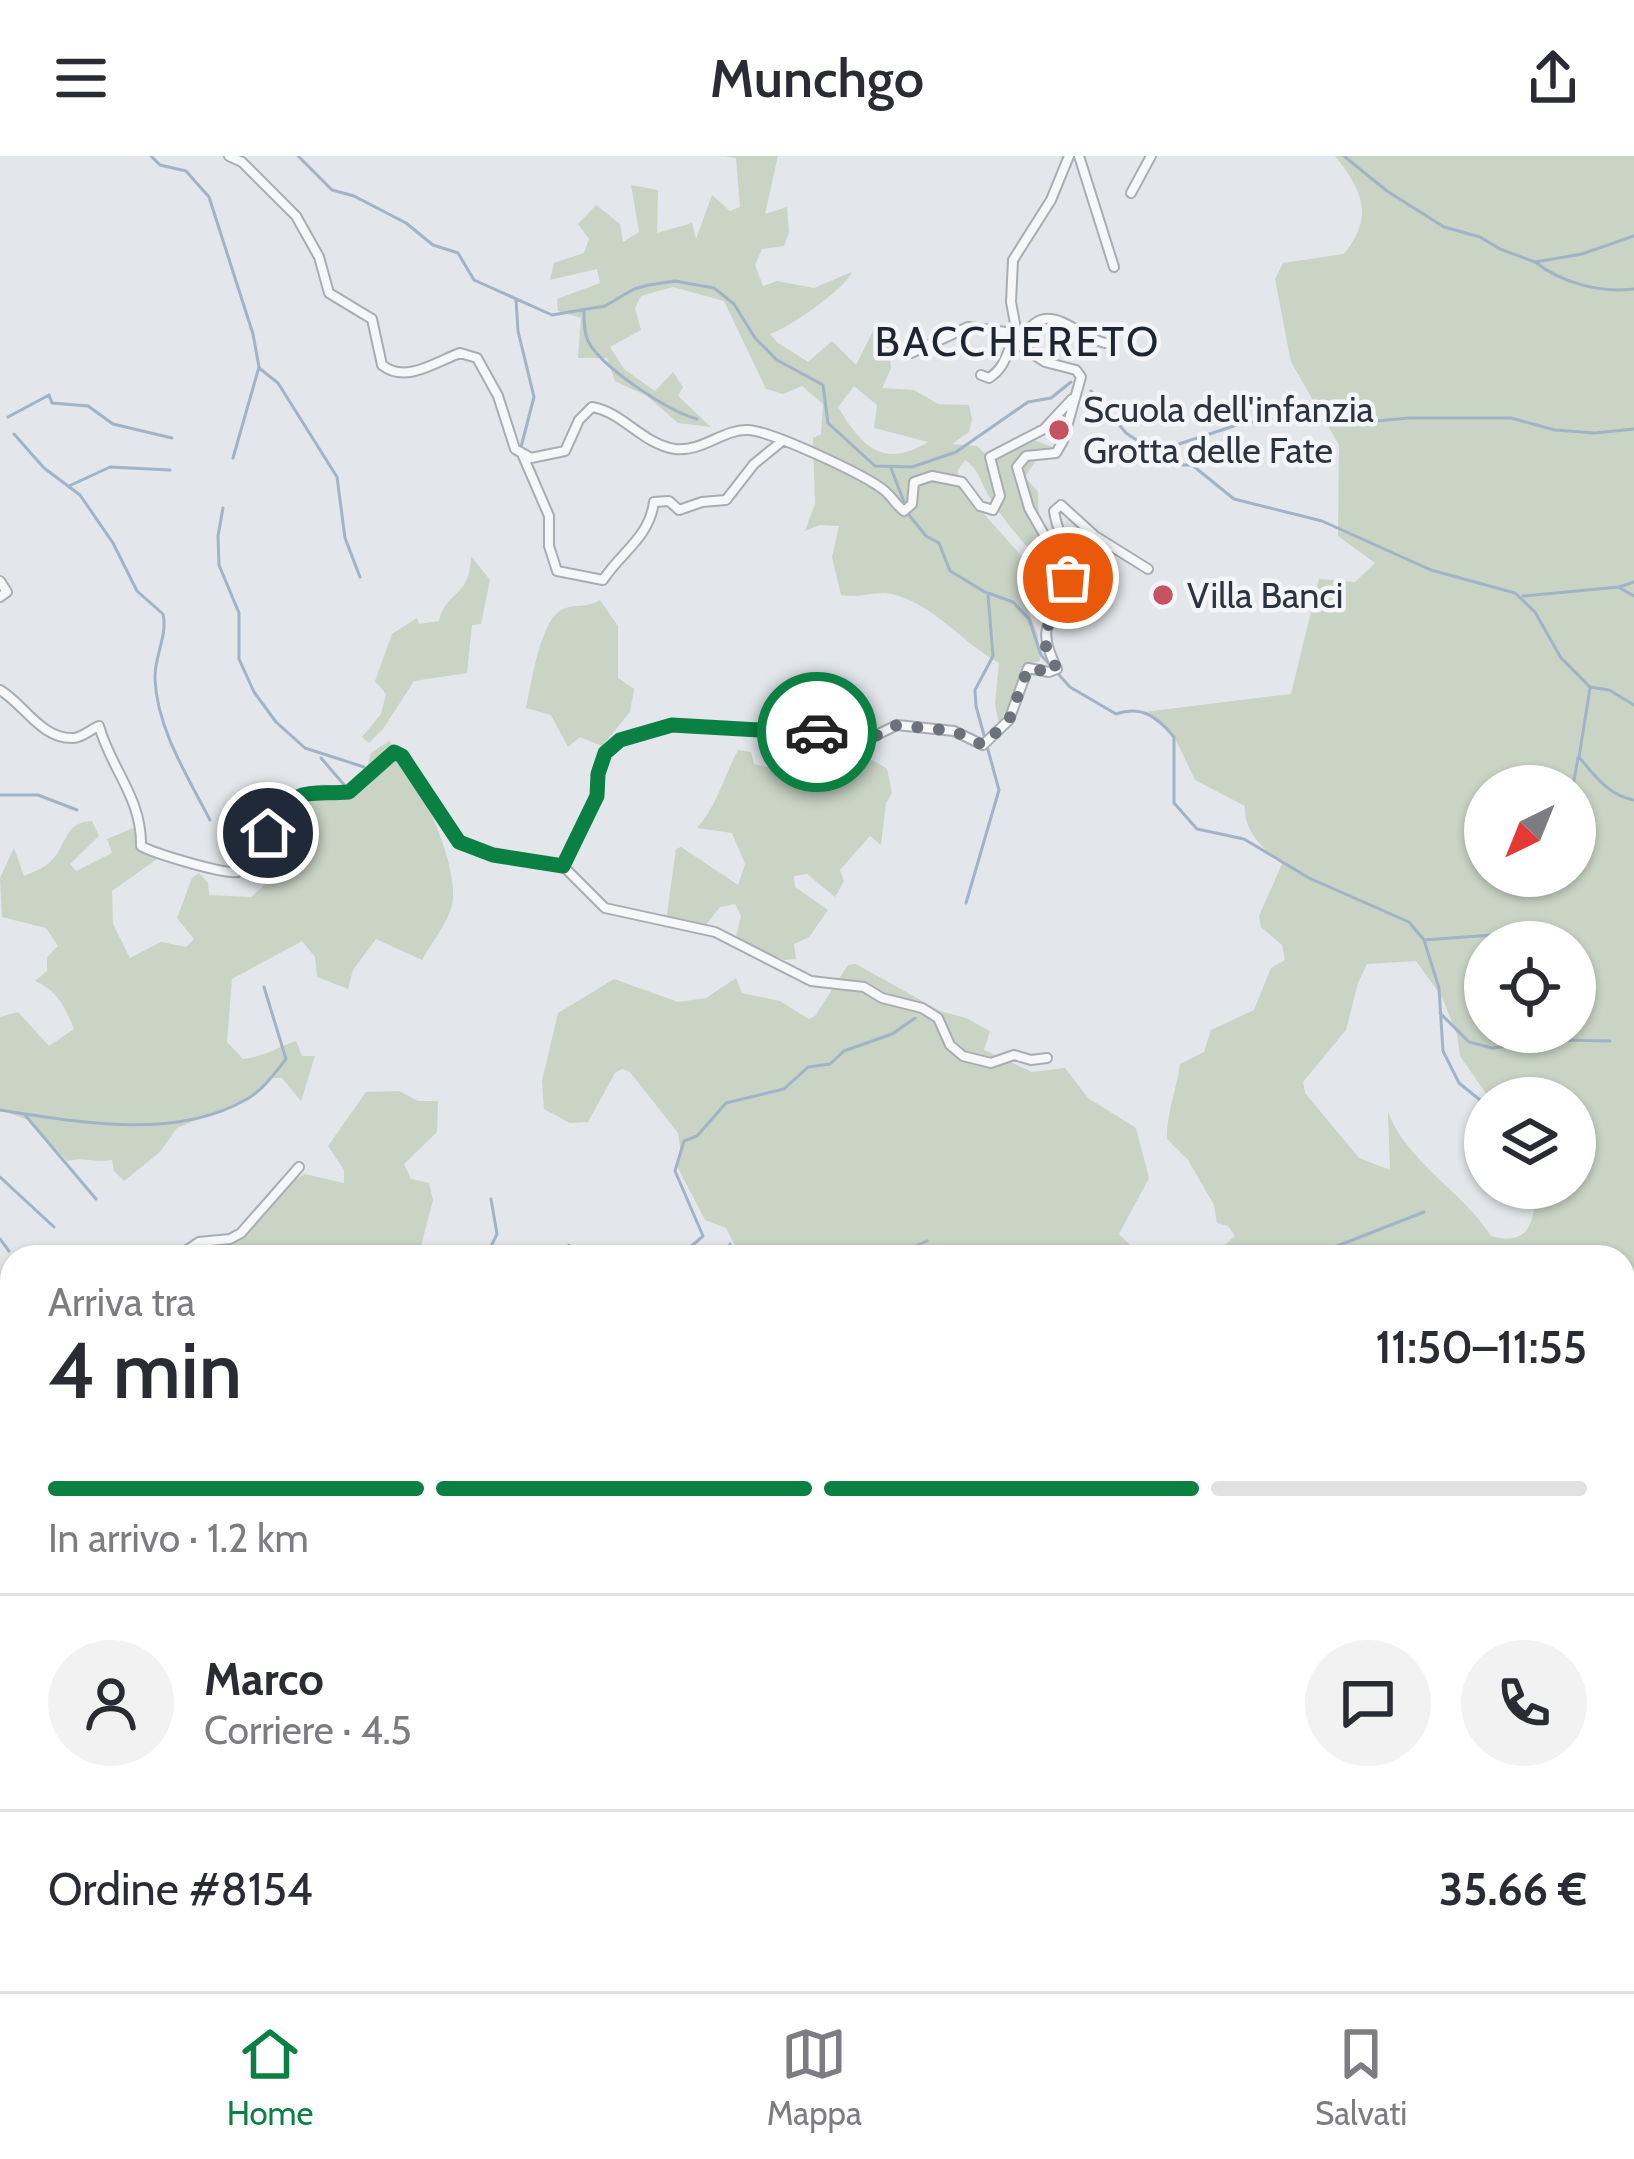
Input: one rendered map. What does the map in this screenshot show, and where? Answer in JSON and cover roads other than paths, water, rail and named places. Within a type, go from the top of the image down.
[{"type":"street","points":[[229,156],[242,162],[296,217],[319,257],[329,293],[372,319],[382,365],[398,373],[426,368],[460,352],[477,358],[549,516],[549,546],[557,571],[603,580],[616,560],[641,538],[654,502],[669,501],[679,510],[726,500],[754,464],[781,442]]},
{"type":"street","points":[[1017,341],[1013,260],[1051,200],[1069,156]]},
{"type":"street","points":[[1079,156],[1114,267]]},
{"type":"street","points":[[1131,193],[1151,156]]},
{"type":"street","points":[[981,375],[989,378],[997,373],[1027,328],[1048,319],[1076,326],[1090,339],[1105,343]]},
{"type":"street","points":[[911,353],[968,327],[1017,341],[1045,362],[1079,373],[1070,419],[1056,453],[1026,456],[1017,467],[1029,508],[1071,582]]},
{"type":"street","points":[[522,455],[538,459],[565,451],[579,420],[592,407],[610,413],[644,438],[673,448],[710,444],[753,430],[831,459],[908,510],[914,482],[932,476],[962,482],[984,509],[997,507],[999,486],[990,457],[1045,429],[1073,398]]},
{"type":"street","points":[[563,869],[597,796],[605,753],[620,740],[672,725],[759,730],[783,724],[856,746],[897,725],[954,731],[983,745],[1009,720],[1028,668],[1057,669],[1046,650],[1046,634],[1075,568],[1056,527],[1054,511],[1061,505],[1095,536],[1148,568]]},
{"type":"street","points":[[0,581],[7,592],[0,597]]},
{"type":"street","points":[[0,690],[38,726],[63,736],[81,736],[99,726],[110,762],[124,776],[140,815],[141,846],[146,851],[169,854],[213,871],[237,872],[254,858],[284,805],[315,791],[349,792],[394,752],[402,756],[459,842],[493,855],[563,869],[605,908],[715,932],[811,981],[864,987],[882,998],[922,1007],[938,1018],[950,1046],[963,1056],[992,1063],[1014,1055],[1047,1058]]},
{"type":"street","points":[[195,1245],[241,1233],[299,1168]]},
{"type":"waterway","points":[[151,156],[160,165],[186,171],[209,197],[253,334],[259,367],[233,458]]},
{"type":"waterway","points":[[298,156],[332,190],[354,196],[406,223],[433,245],[458,253],[474,280],[552,315],[605,306],[649,285],[675,281],[714,288],[734,304],[755,338],[777,360],[823,385],[828,423],[875,466],[912,467],[956,452],[1028,402],[1051,398],[1071,382]]},
{"type":"waterway","points":[[1344,156],[1387,191],[1444,227],[1535,262],[1582,254],[1634,236]]},
{"type":"waterway","points":[[1535,262],[1582,285],[1634,289]]},
{"type":"waterway","points":[[516,300],[518,331],[534,397],[521,447]]},
{"type":"waterway","points":[[584,312],[588,341],[607,363],[653,398],[697,419]]},
{"type":"waterway","points":[[259,368],[278,383],[337,477],[345,538],[360,577]]},
{"type":"waterway","points":[[1091,391],[1138,441],[1139,451],[1158,465],[1192,465],[1234,499],[1322,521],[1431,570],[1515,593],[1535,612],[1561,658],[1590,687],[1609,690],[1634,705]]},
{"type":"waterway","points":[[8,417],[49,395],[52,403],[88,406],[113,424],[172,438]]},
{"type":"waterway","points":[[1170,464],[1179,444],[1269,419],[1355,423],[1511,418],[1555,430],[1634,429]]},
{"type":"waterway","points":[[14,434],[44,468],[80,495],[113,543],[137,591],[163,614],[155,671],[161,716],[210,820]]},
{"type":"waterway","points":[[69,486],[110,467],[170,470]]},
{"type":"waterway","points":[[891,468],[909,515],[926,536],[939,543],[950,571],[1013,602],[1029,619],[1041,655],[1070,687],[1116,714],[1148,715],[1174,737],[1174,803],[1197,829],[1244,839],[1309,878],[1409,922],[1424,940],[1439,988],[1443,1051],[1464,1087]]},
{"type":"waterway","points":[[223,508],[219,565],[239,613],[239,659],[254,692],[276,722],[305,748],[364,767]]},
{"type":"waterway","points":[[1523,596],[1634,582]]},
{"type":"waterway","points":[[1620,588],[1634,596]]},
{"type":"waterway","points":[[966,903],[999,790],[975,690],[993,656],[988,595]]},
{"type":"waterway","points":[[1590,688],[1579,757],[1610,789],[1634,800]]},
{"type":"waterway","points":[[321,758],[346,787]]},
{"type":"waterway","points":[[1577,765],[1578,758]]},
{"type":"waterway","points":[[0,795],[38,795],[77,810]]},
{"type":"waterway","points":[[1424,940],[1464,937]]},
{"type":"waterway","points":[[0,1110],[93,1123],[158,1124],[219,1112],[247,1099],[286,1059],[264,987]]},
{"type":"waterway","points":[[1440,1013],[1469,1042],[1492,1048],[1565,1040],[1610,1041]]},
{"type":"waterway","points":[[693,1245],[703,1236],[675,1171],[684,1141],[697,1136],[726,1103],[784,1089],[808,1067],[830,1064],[844,1051],[892,1034],[915,1018]]},
{"type":"waterway","points":[[25,1115],[96,1199]]},
{"type":"waterway","points":[[0,1177],[54,1227]]},
{"type":"waterway","points":[[491,1199],[497,1234],[492,1245]]},
{"type":"waterway","points":[[1340,1245],[1424,1212]]},
{"type":"waterway","points":[[0,1239],[4,1245]]},
{"type":"waterway","points":[[918,1245],[927,1241]]},
{"type":"place","name":"Scuola dell'infanzia Grotta delle Fate","points":[[1059,430]]},
{"type":"place","name":"Villa Banci","points":[[1163,595]]},
{"type":"district","name":"BACCHERETO","points":[[1018,341]]}]
